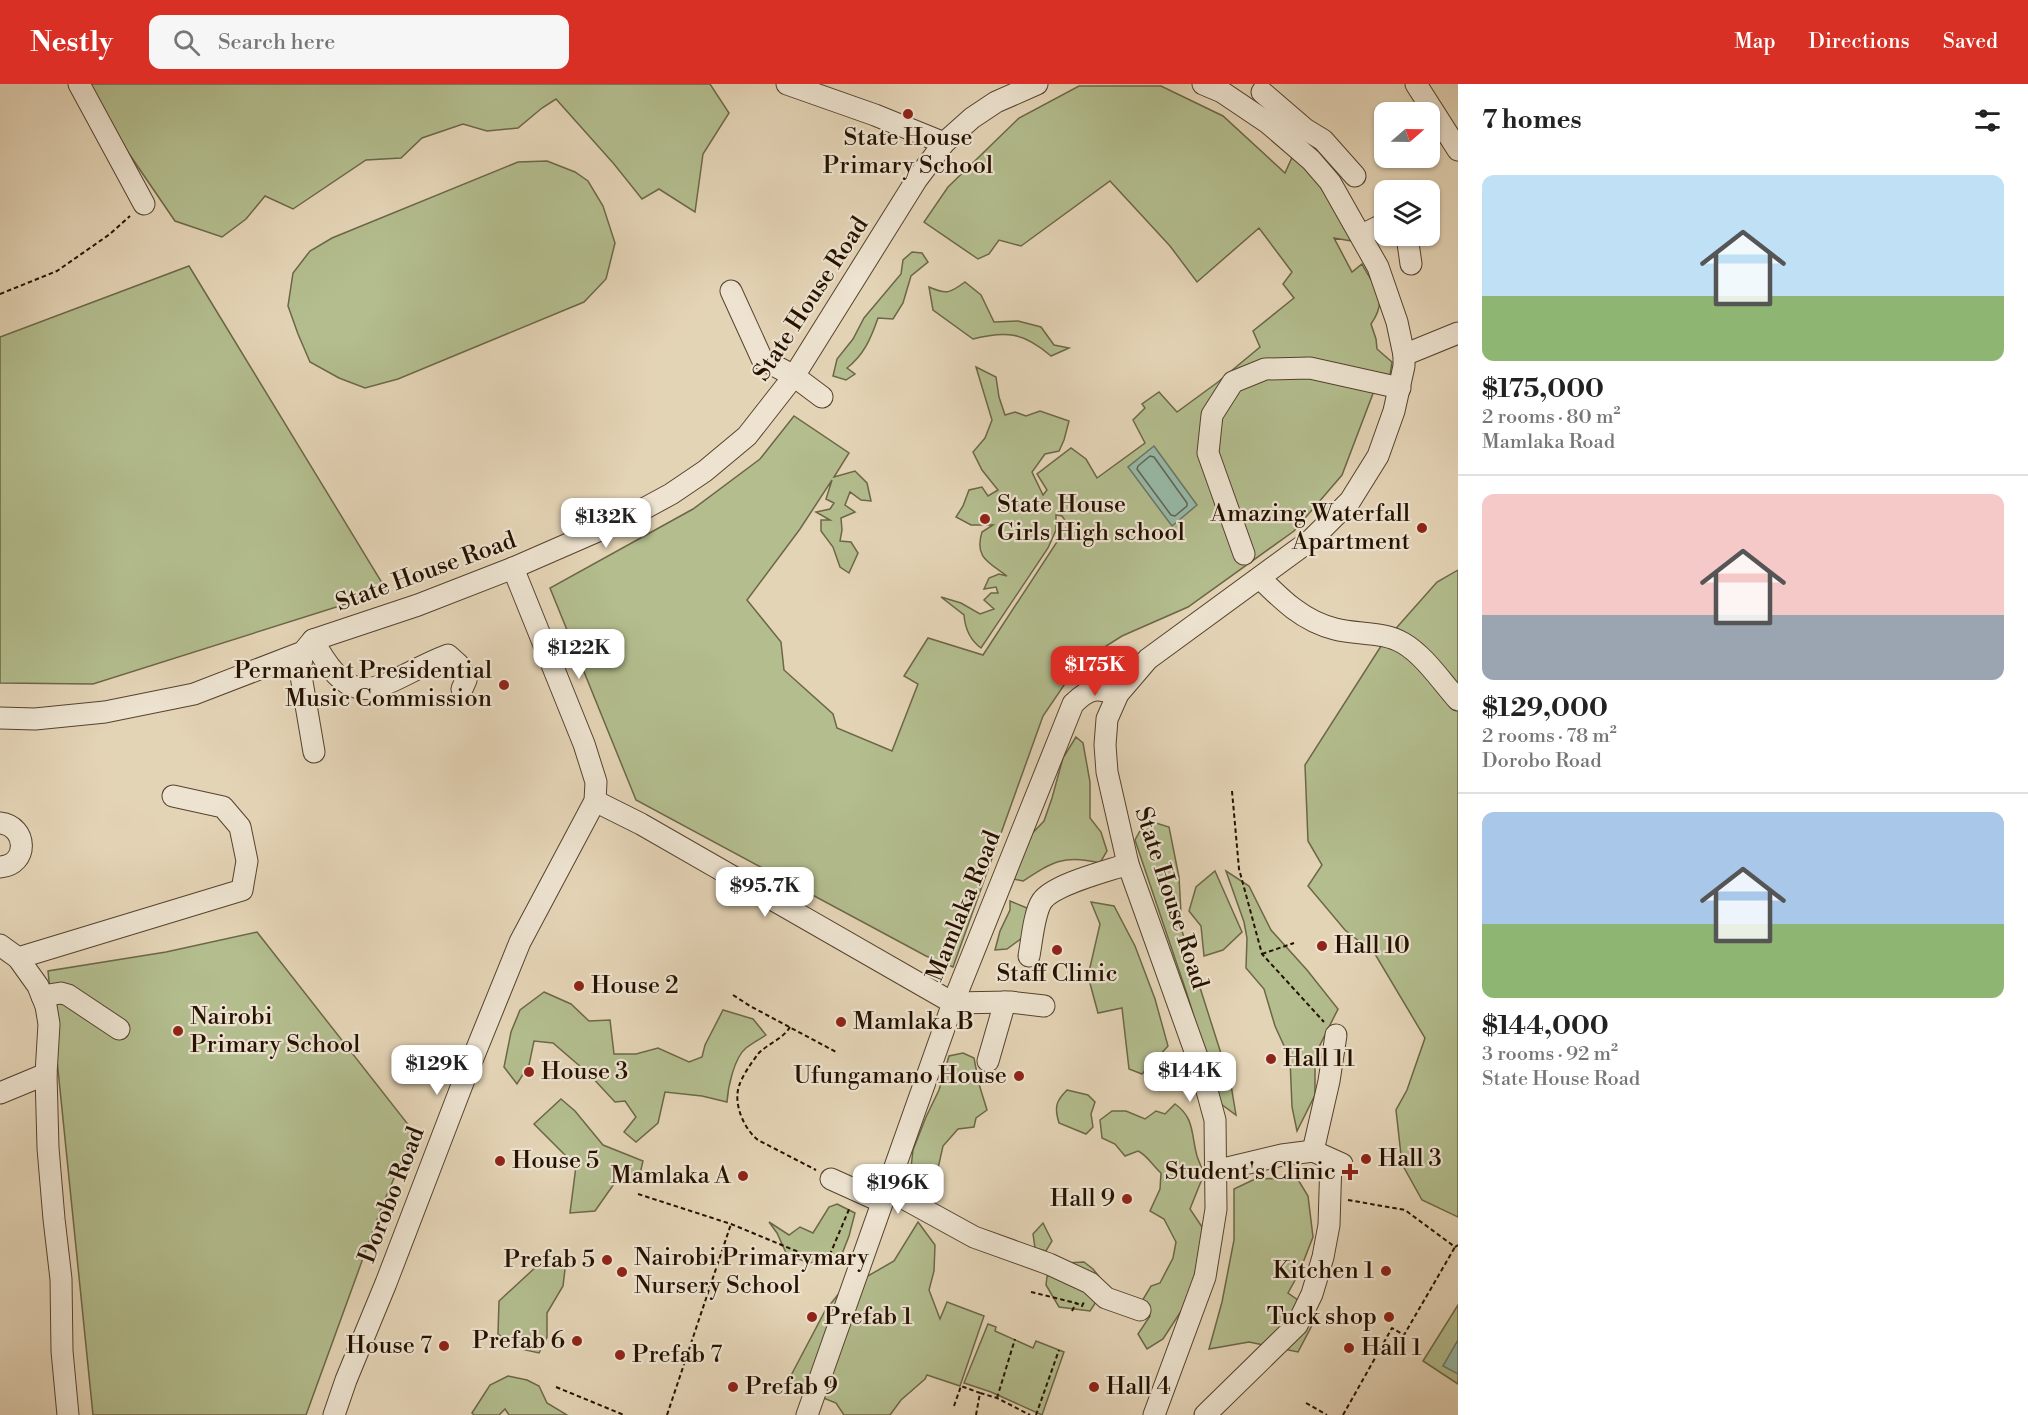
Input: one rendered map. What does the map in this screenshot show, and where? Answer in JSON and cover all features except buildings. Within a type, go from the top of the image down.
[{"type":"street","points":[[79,84],[144,204]]},
{"type":"street","points":[[787,84],[875,115],[944,143]]},
{"type":"street","name":"State House Road","points":[[0,718],[35,719],[105,712],[194,694],[308,646],[513,568],[623,520],[690,482],[747,436],[794,376],[917,179],[944,143],[972,118],[996,102],[1037,84]]},
{"type":"street","name":"State House Road","points":[[1159,1412],[1205,1277],[1216,1209],[1215,1120],[1200,1065],[1128,864],[1110,790],[1105,744],[1107,719],[1118,694],[1148,659],[1312,539],[1350,501],[1378,456],[1400,388],[1404,355],[1397,322],[1378,267],[1330,182],[1298,148],[1247,108],[1222,92],[1203,84]]},
{"type":"street","points":[[1416,84],[1458,150]]},
{"type":"street","points":[[1262,92],[1315,136],[1323,140],[1355,176]]},
{"type":"street","points":[[1298,148],[1315,136]]},
{"type":"street","points":[[1362,236],[1374,229]]},
{"type":"street","points":[[1408,246],[1411,264]]},
{"type":"street","points":[[731,291],[762,359],[794,376],[822,397]]},
{"type":"street","points":[[1404,355],[1458,333]]},
{"type":"street","points":[[1244,554],[1208,453],[1212,415],[1233,382],[1265,369],[1310,368],[1400,388]]},
{"type":"street","points":[[513,568],[584,744],[596,782],[595,801],[641,824],[953,1003],[1005,1002],[1044,1006]]},
{"type":"street","points":[[1260,578],[1284,603],[1304,617],[1335,629],[1381,635],[1403,643],[1425,662],[1458,699]]},
{"type":"street","points":[[314,752],[300,670],[308,646],[342,682],[360,690],[379,688],[448,655],[458,664],[466,680],[462,689]]},
{"type":"street","name":"Mamlaka Road","points":[[807,1415],[953,1003],[1073,704],[1085,692],[1099,689],[1118,694]]},
{"type":"street","points":[[18,958],[242,890],[247,861],[240,827],[223,807],[173,796]]},
{"type":"street","name":"Dorobo Road","points":[[334,1415],[520,942],[595,801]]},
{"type":"street","points":[[0,823],[16,830],[21,837],[22,845],[18,859],[12,864],[0,867]]},
{"type":"street","points":[[1029,956],[1038,908],[1043,899],[1062,886],[1128,864]]},
{"type":"street","points":[[0,945],[18,958],[38,986],[46,1006],[49,1024],[46,1074],[48,1148],[61,1279],[62,1351],[68,1415]]},
{"type":"street","points":[[42,996],[61,993],[68,995],[119,1029]]},
{"type":"street","points":[[988,1061],[1005,1002]]},
{"type":"street","points":[[1205,1415],[1297,1325],[1312,1294],[1323,1257],[1329,1225],[1329,1081],[1335,1035]]},
{"type":"street","points":[[0,1093],[46,1074]]},
{"type":"street","points":[[1215,1171],[1282,1155],[1329,1158]]},
{"type":"street","points":[[831,1179],[856,1190],[885,1193],[905,1199],[974,1237],[1049,1264],[1090,1283],[1106,1298],[1140,1310]]},
{"type":"path","points":[[0,294],[57,271],[110,234],[144,204]]},
{"type":"path","points":[[1232,791],[1239,869],[1263,954],[1335,1035]]},
{"type":"path","points":[[1263,954],[1294,943]]},
{"type":"path","points":[[733,995],[838,1053]]},
{"type":"path","points":[[790,1027],[787,1032],[759,1054],[739,1085],[737,1096],[739,1108],[750,1134],[831,1179]]},
{"type":"path","points":[[638,1194],[732,1224],[801,1253],[819,1258],[831,1252],[856,1190]]},
{"type":"path","points":[[1330,1196],[1405,1210],[1456,1246],[1404,1335],[1392,1328],[1343,1415]]},
{"type":"path","points":[[666,1415],[732,1224]]},
{"type":"path","points":[[1031,1292],[1076,1303]]},
{"type":"path","points":[[997,1398],[1015,1339]]},
{"type":"path","points":[[1036,1415],[1059,1350]]},
{"type":"path","points":[[954,1406],[961,1386],[997,1398],[1030,1415]]},
{"type":"path","points":[[556,1387],[624,1415]]},
{"type":"path","points":[[976,1415],[980,1393]]},
{"type":"path","points":[[1306,1403],[1327,1415]]},
{"type":"shaded area","points":[[89,84],[710,84],[729,113],[703,154],[695,212],[659,189],[642,199],[556,99],[518,128],[487,131],[463,124],[422,138],[401,158],[366,160],[293,209],[265,196],[246,219],[222,237],[175,221],[121,142]]},
{"type":"shaded area","name":"State House Girls High school","points":[[1079,86],[1161,86],[1223,116],[1285,173],[1294,153],[1315,173],[1357,242],[1334,238],[1352,272],[1362,264],[1375,287],[1379,307],[1371,324],[1377,349],[1392,362],[1390,375],[1377,383],[1342,475],[1294,531],[1188,607],[1122,636],[1079,663],[1043,716],[953,967],[926,956],[636,800],[550,588],[693,509],[760,459],[794,416],[849,453],[834,477],[855,471],[867,483],[871,501],[861,500],[850,492],[845,505],[855,512],[841,518],[840,541],[851,542],[858,553],[849,573],[840,567],[833,547],[821,531],[821,520],[830,520],[816,512],[830,509],[834,503],[826,499],[832,480],[800,529],[747,600],[781,642],[784,670],[833,714],[837,728],[892,751],[918,684],[904,676],[928,638],[983,655],[1068,525],[1062,516],[1056,515],[1056,530],[1048,548],[981,648],[969,633],[964,615],[941,597],[961,603],[980,614],[994,609],[984,600],[991,593],[998,593],[996,587],[984,589],[989,578],[999,574],[1007,576],[989,563],[980,548],[982,532],[993,525],[971,525],[956,517],[969,490],[982,487],[988,496],[998,490],[982,470],[973,452],[985,438],[992,420],[976,367],[996,377],[1005,415],[1015,412],[1026,416],[1040,411],[1069,421],[1059,451],[1045,454],[1032,472],[1043,495],[1047,490],[1037,474],[1071,448],[1086,459],[1097,478],[1145,443],[1133,420],[1145,408],[1142,404],[1159,392],[1177,412],[1260,347],[1253,331],[1294,298],[1283,284],[1292,272],[1259,228],[1197,282],[1170,246],[1110,181],[1021,246],[999,240],[989,254],[978,259],[924,222],[948,187],[1019,118]]},
{"type":"shaded area","points":[[547,161],[575,172],[588,181],[603,206],[615,243],[606,279],[584,302],[398,379],[365,388],[339,378],[310,362],[288,306],[293,273],[310,251],[332,238],[518,162]]},
{"type":"shaded area","points":[[912,252],[922,253],[928,262],[911,276],[903,303],[893,319],[878,318],[866,346],[847,368],[855,374],[846,380],[833,376],[837,359],[853,339],[864,318],[901,274],[903,260]]},
{"type":"shaded area","points":[[189,266],[387,591],[93,684],[0,683],[0,337]]},
{"type":"shaded area","points":[[965,282],[981,295],[994,322],[1018,321],[1041,327],[1054,345],[1069,348],[1051,356],[1032,342],[1006,334],[973,339],[933,310],[929,287],[948,292]]},
{"type":"shaded area","points":[[1458,570],[1458,1217],[1422,1200],[1402,1164],[1396,1110],[1407,1090],[1425,1038],[1375,954],[1345,930],[1308,886],[1322,865],[1308,841],[1305,765],[1383,643],[1437,582]]},
{"type":"shaded area","points":[[1076,737],[1083,743],[1090,782],[1090,818],[1101,832],[1107,851],[1100,863],[1077,859],[1067,860],[1042,869],[1023,881],[1009,878],[1021,845],[1044,821],[1063,758]]},
{"type":"shaded area","points":[[1146,820],[1169,827],[1179,877],[1182,931],[1231,1085],[1236,1115],[1221,1104],[1135,840]]},
{"type":"shaded area","points":[[1215,871],[1242,932],[1223,950],[1204,956],[1201,926],[1189,911],[1196,887]]},
{"type":"shaded area","points":[[1226,871],[1249,886],[1271,930],[1338,1009],[1315,1055],[1315,1095],[1297,1131],[1292,1107],[1290,1059],[1275,1026],[1264,989],[1246,968],[1247,938],[1244,922]]},
{"type":"shaded area","points":[[1010,901],[1027,908],[1022,938],[1007,949],[995,950],[1000,931],[1010,910]]},
{"type":"shaded area","points":[[1091,902],[1114,906],[1135,946],[1155,999],[1168,1046],[1142,1074],[1129,1069],[1122,1008],[1098,1013],[1088,976],[1100,924]]},
{"type":"shaded area","name":"Nairobi Primary School","points":[[257,932],[414,1132],[382,1206],[306,1415],[93,1415],[48,971],[166,952]]},
{"type":"shaded area","points":[[544,992],[571,1004],[589,1021],[610,1020],[614,1054],[636,1054],[658,1048],[689,1062],[702,1057],[705,1045],[723,1010],[753,1019],[766,1035],[746,1048],[738,1059],[730,1081],[727,1102],[702,1096],[665,1092],[658,1123],[636,1142],[624,1132],[636,1117],[625,1101],[615,1102],[589,1074],[553,1043],[534,1041],[529,1065],[517,1084],[504,1067],[511,1032],[520,1010]]},
{"type":"shaded area","points":[[963,1053],[974,1058],[987,1110],[976,1118],[974,1127],[958,1129],[943,1146],[932,1195],[909,1185],[913,1150],[939,1090],[949,1056]]},
{"type":"shaded area","points":[[1067,1090],[1088,1095],[1095,1102],[1091,1114],[1093,1127],[1086,1134],[1059,1123],[1057,1105]]},
{"type":"shaded area","points":[[561,1099],[575,1111],[603,1145],[643,1161],[639,1178],[616,1181],[595,1211],[570,1213],[576,1166],[534,1124]]},
{"type":"shaded area","points":[[1175,1104],[1189,1121],[1197,1156],[1204,1174],[1190,1209],[1206,1233],[1187,1302],[1163,1339],[1147,1349],[1138,1334],[1150,1316],[1142,1301],[1151,1286],[1160,1283],[1173,1258],[1176,1242],[1164,1219],[1150,1211],[1160,1189],[1161,1173],[1138,1151],[1125,1156],[1115,1144],[1102,1138],[1100,1120],[1112,1111],[1126,1111],[1145,1119],[1156,1111],[1165,1114]]},
{"type":"shaded area","points":[[1297,1178],[1308,1196],[1313,1237],[1299,1273],[1288,1293],[1318,1314],[1298,1352],[1249,1342],[1209,1349],[1222,1302],[1234,1240],[1234,1189],[1255,1179]]},
{"type":"shaded area","points":[[837,1204],[855,1213],[840,1259],[825,1265],[787,1255],[769,1222],[789,1235],[800,1227],[813,1233],[829,1207]]},
{"type":"shaded area","points":[[918,1222],[935,1245],[934,1271],[929,1290],[940,1319],[947,1302],[984,1316],[960,1386],[927,1375],[901,1400],[890,1415],[844,1415],[836,1403],[787,1383],[825,1311],[840,1292],[894,1261]]},
{"type":"shaded area","points":[[1043,1223],[1052,1241],[1046,1251],[1035,1248],[1033,1234]]},
{"type":"shaded area","points":[[566,1261],[563,1286],[547,1313],[547,1337],[539,1353],[517,1348],[498,1334],[499,1301],[538,1265]]},
{"type":"shaded area","points":[[1084,1262],[1101,1279],[1096,1302],[1090,1311],[1059,1307],[1046,1285],[1047,1277],[1066,1263]]},
{"type":"shaded area","points":[[1458,1305],[1458,1384],[1423,1361]]},
{"type":"shaded area","points":[[988,1324],[996,1327],[995,1331],[1033,1348],[1036,1341],[1064,1352],[1042,1415],[991,1392],[964,1383]]},
{"type":"shaded area","points":[[508,1376],[527,1380],[539,1386],[547,1403],[567,1415],[509,1415],[505,1409],[499,1415],[474,1415],[472,1413],[490,1385]]},
{"type":"water","points":[[1154,446],[1197,505],[1172,526],[1128,467]]},
{"type":"water","points":[[1458,1340],[1458,1374],[1443,1366]]},
{"type":"place","name":"State House Primary School","points":[[908,114]]},
{"type":"place","name":"State House Girls High school","points":[[985,519]]},
{"type":"place","name":"Amazing Waterfall Apartment","points":[[1422,528]]},
{"type":"place","name":"Permanent Presidential Music Commission","points":[[504,685]]},
{"type":"place","name":"Hall 10","points":[[1322,946]]},
{"type":"place","name":"Staff Clinic","points":[[1057,950]]},
{"type":"place","name":"House 2","points":[[579,986]]},
{"type":"place","name":"Mamlaka B","points":[[841,1022]]},
{"type":"place","name":"Nairobi Primary School","points":[[178,1031]]},
{"type":"place","name":"Hall 11","points":[[1271,1059]]},
{"type":"place","name":"House 3","points":[[529,1072]]},
{"type":"place","name":"Ufungamano House","points":[[1019,1076]]},
{"type":"place","name":"Hall 3","points":[[1366,1159]]},
{"type":"place","name":"House 5","points":[[500,1161]]},
{"type":"place","name":"Student's Clinic","points":[[1350,1172]]},
{"type":"place","name":"Mamlaka A","points":[[743,1176]]},
{"type":"place","name":"Hall 9","points":[[1127,1199]]},
{"type":"place","name":"Prefab 5","points":[[607,1260]]},
{"type":"place","name":"Kitchen 1","points":[[1386,1271]]},
{"type":"place","name":"Nairobi Primarymary Nursery School","points":[[622,1272]]},
{"type":"place","name":"Prefab 1","points":[[812,1317]]},
{"type":"place","name":"Tuck shop","points":[[1389,1317]]},
{"type":"place","name":"Prefab 6","points":[[577,1341]]},
{"type":"place","name":"House 7","points":[[444,1346]]},
{"type":"place","name":"Hall 1","points":[[1349,1348]]},
{"type":"place","name":"Prefab 7","points":[[620,1355]]},
{"type":"place","name":"Prefab 9","points":[[733,1387]]},
{"type":"place","name":"Hall 4","points":[[1094,1387]]}]
